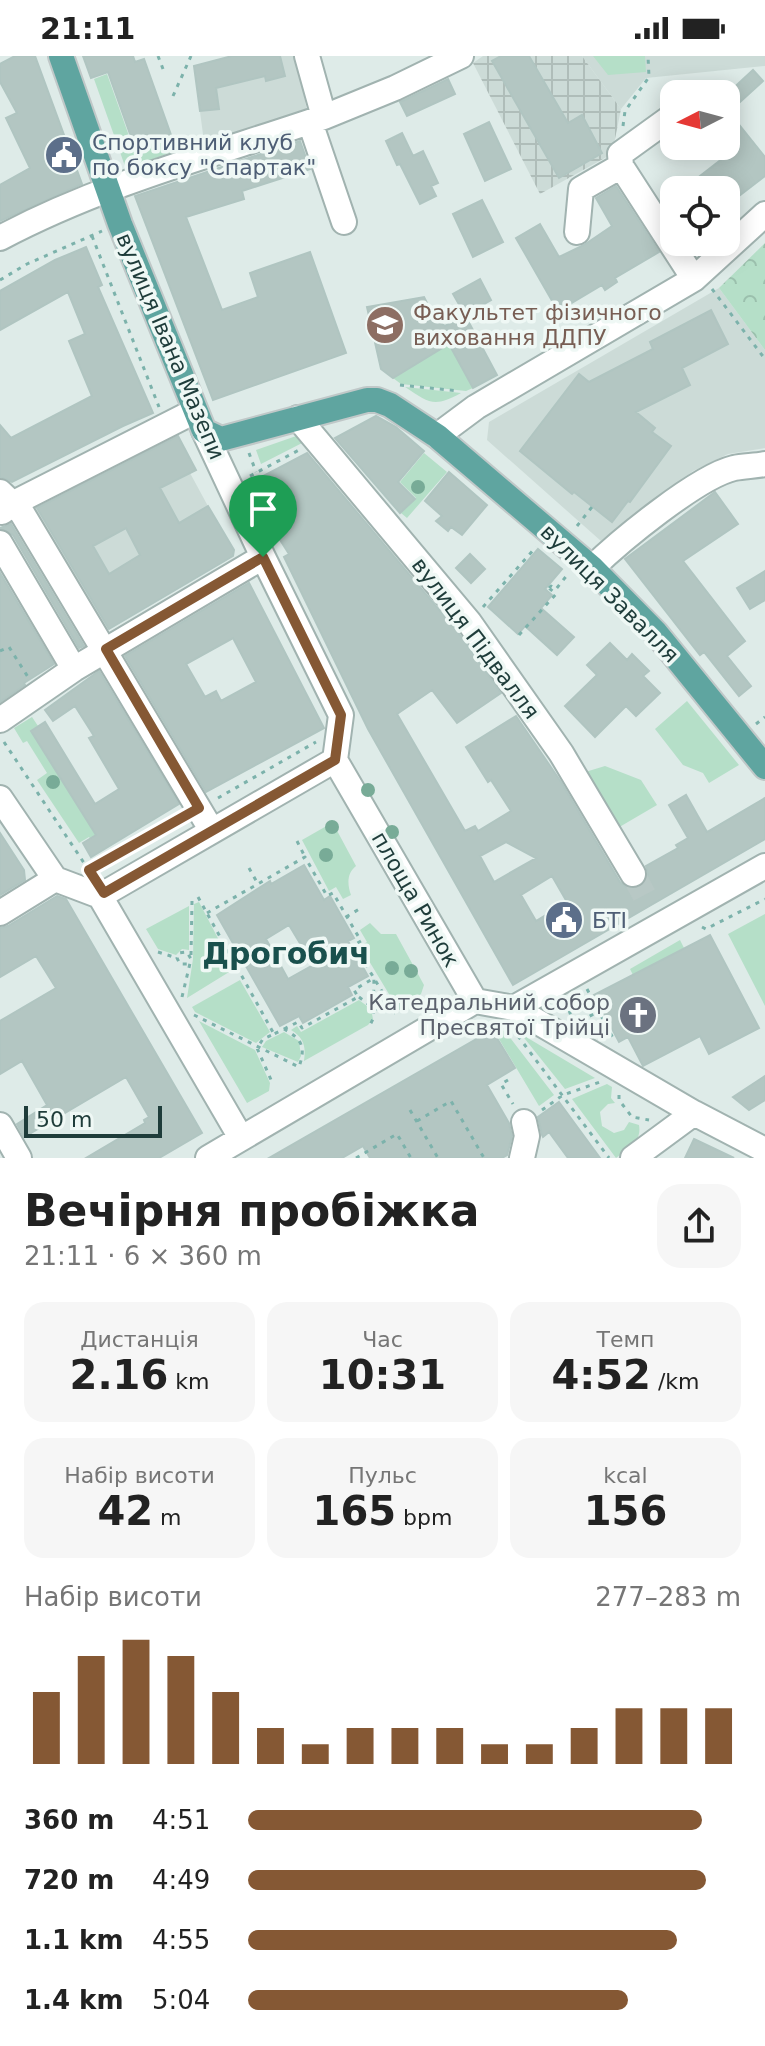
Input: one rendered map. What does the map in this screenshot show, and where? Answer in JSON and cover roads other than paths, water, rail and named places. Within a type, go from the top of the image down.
[{"type":"main road","name":"вулиця Івана Мазепи","points":[[61,56],[108,188],[200,421]]},
{"type":"main road","name":"вулиця Завалля","points":[[200,421],[221,439],[354,403],[377,400],[405,413],[437,436],[581,571],[656,633],[765,767]]},
{"type":"street","points":[[307,56],[317,119],[344,222]]},
{"type":"street","points":[[0,238],[51,211],[108,188],[317,119],[395,88],[461,56]]},
{"type":"street","points":[[577,232],[581,189],[660,127]]},
{"type":"street","points":[[620,160],[702,284]]},
{"type":"street","points":[[437,436],[461,416],[702,284],[765,214]]},
{"type":"street","name":"вулиця Підвалля","points":[[298,418],[469,622],[561,753],[633,874]]},
{"type":"street","points":[[200,421],[5,503],[106,649],[212,831]]},
{"type":"street","name":"вулиця Івана Мазепи","points":[[200,421],[340,722],[335,760]]},
{"type":"street","points":[[581,571],[699,484],[732,469],[765,464]]},
{"type":"street","points":[[0,543],[74,669]]},
{"type":"street","points":[[0,720],[106,649],[263,557]]},
{"type":"street","points":[[100,896],[335,760]]},
{"type":"street","name":"площа Ринок","points":[[335,760],[475,1001]]},
{"type":"street","points":[[7,788],[61,881],[100,896],[241,1138]]},
{"type":"street","points":[[514,1008],[656,915],[765,866]]},
{"type":"street","points":[[0,913],[61,881]]},
{"type":"street","points":[[208,1158],[475,1001],[514,1008],[662,1095],[765,1150]]},
{"type":"street","points":[[633,1158],[694,1113]]},
{"type":"street","points":[[522,1158],[533,1116]]},
{"type":"street","points":[[0,1125],[19,1158]]},
{"type":"tunnel","points":[[633,874],[650,906]]},
{"type":"place","name":"Спортивний клуб по боксу \"Спартак\"","points":[[64,155]]},
{"type":"place","name":"Факультет фізичного виховання ДДПУ","points":[[385,325]]},
{"type":"place","name":"БТІ","points":[[564,920]]},
{"type":"place","name":"Катедральний собор Пресвятої Трійці","points":[[638,1015]]},
{"type":"district","name":"Дрогобич","points":[[286,954]]}]
